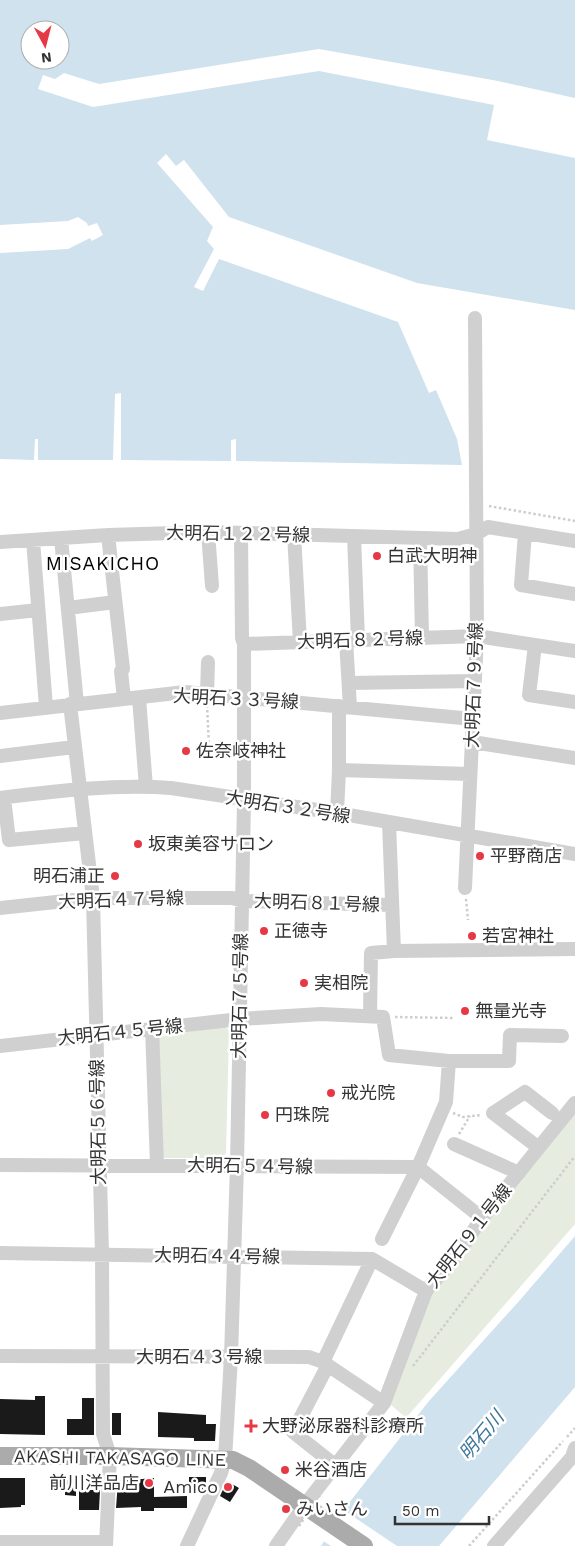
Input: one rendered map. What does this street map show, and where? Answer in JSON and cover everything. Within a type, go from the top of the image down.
[{"type":"main road","name":"AKASHI TAKASAGO LINE","points":[[0,1456],[110,1456],[232,1460],[249,1468],[364,1546]]},
{"type":"street","name":"大明石７９号線","points":[[465,888],[477,636],[475,318]]},
{"type":"street","name":"大明石１２２号線","points":[[0,542],[108,535],[208,532],[458,538],[476,534],[488,527],[575,542]]},
{"type":"street","points":[[208,532],[212,586]]},
{"type":"street","name":"大明石７５号線","points":[[187,1546],[221,1473],[225,1459],[231,1357],[243,901],[244,644],[242,638],[241,533]]},
{"type":"street","points":[[525,533],[521,585],[575,594]]},
{"type":"street","points":[[294,534],[300,642]]},
{"type":"street","points":[[108,535],[123,669],[120,671],[124,699]]},
{"type":"street","points":[[337,813],[344,706],[349,683],[352,640],[354,536]]},
{"type":"street","name":"大明石５６号線","points":[[61,538],[68,608],[74,747],[93,898],[98,1165],[102,1255],[104,1434],[110,1456],[106,1544]]},
{"type":"street","points":[[420,538],[422,638]]},
{"type":"street","points":[[33,540],[46,707]]},
{"type":"street","points":[[68,608],[115,602]]},
{"type":"street","points":[[0,614],[38,610]]},
{"type":"street","name":"大明石８２号線","points":[[244,644],[477,636],[575,651]]},
{"type":"street","points":[[535,645],[529,695],[575,702]]},
{"type":"street","points":[[207,694],[208,662]]},
{"type":"street","points":[[349,683],[475,681]]},
{"type":"street","name":"大明石３３号線","points":[[0,713],[185,692],[473,719]]},
{"type":"street","points":[[139,698],[146,787]]},
{"type":"street","points":[[472,742],[575,758]]},
{"type":"street","points":[[0,756],[74,747]]},
{"type":"street","points":[[339,770],[470,774]]},
{"type":"street","name":"大明石３２号線","points":[[2,798],[79,788],[171,788],[337,813],[575,854]]},
{"type":"street","points":[[2,798],[9,840],[85,833]]},
{"type":"street","points":[[389,823],[394,951]]},
{"type":"street","name":"大明石４７号線","points":[[0,908],[93,898],[232,898],[243,901]]},
{"type":"street","name":"大明石８１号線","points":[[243,901],[392,905]]},
{"type":"street","points":[[562,1036],[510,1035],[509,1061],[450,1061],[389,1055],[377,1017],[371,953],[394,951],[575,949]]},
{"type":"street","name":"大明石４５号線","points":[[0,1046],[240,1019],[321,1014],[377,1017]]},
{"type":"street","points":[[152,1028],[157,1165]]},
{"type":"street","points":[[382,1239],[418,1167],[446,1102],[450,1061]]},
{"type":"street","points":[[539,1148],[493,1113],[526,1092],[552,1113]]},
{"type":"street","name":"大明石９１号線","points":[[276,1546],[309,1510],[336,1466],[384,1402],[426,1291],[456,1256],[482,1218],[575,1103]]},
{"type":"street","points":[[456,1140],[519,1173]]},
{"type":"street","name":"大明石５４号線","points":[[0,1165],[418,1167]]},
{"type":"street","points":[[418,1167],[482,1218]]},
{"type":"street","name":"大明石４４号線","points":[[0,1253],[372,1258]]},
{"type":"street","points":[[336,1466],[292,1432],[326,1364],[372,1258],[426,1291]]},
{"type":"street","name":"大明石４３号線","points":[[0,1356],[309,1357],[326,1364],[384,1402]]},
{"type":"street","points":[[494,1546],[574,1455]]},
{"type":"street","points":[[0,1542],[106,1544]]},
{"type":"path","points":[[489,506],[575,521]]},
{"type":"path","points":[[207,694],[209,746]]},
{"type":"path","points":[[465,888],[468,920]]},
{"type":"path","points":[[377,1017],[455,1018]]},
{"type":"path","points":[[443,1108],[463,1118],[493,1113]]},
{"type":"path","points":[[456,1140],[470,1116]]},
{"type":"path","points":[[408,1372],[575,1156]]},
{"type":"path","points":[[469,1546],[575,1428]]},
{"type":"path","points":[[299,1526],[320,1495]]},
{"type":"shaded area","points":[[224,1026],[229,1030],[226,1153],[222,1158],[164,1158],[161,1154],[158,1037]]},
{"type":"shaded area","points":[[575,1111],[575,1224],[406,1418],[390,1404],[430,1293]]},
{"type":"water","points":[[0,0],[575,0],[575,98],[498,81],[319,49],[99,84],[64,73],[55,79],[43,75],[38,89],[93,107],[319,71],[494,105],[487,140],[575,158],[575,310],[417,283],[229,217],[184,160],[176,166],[166,154],[157,163],[213,227],[207,241],[214,249],[194,287],[203,291],[219,259],[398,322],[429,393],[436,390],[457,439],[462,465],[236,461],[236,439],[231,440],[231,461],[121,460],[121,393],[115,394],[113,460],[38,460],[38,439],[35,439],[34,460],[0,459]]},
{"type":"water","name":"明石川","points":[[575,1236],[575,1387],[439,1546],[321,1546],[345,1508],[429,1401]]},
{"type":"pier","points":[[78,217],[87,223],[88,226],[97,223],[103,235],[92,241],[90,238],[68,249],[0,253],[0,225],[68,221]]},
{"type":"pier","points":[[342,1509],[397,1546],[331,1546],[322,1540]]},
{"type":"building","points":[[35,1396],[45,1396],[45,1435],[0,1434],[0,1399],[35,1400]]},
{"type":"building","points":[[82,1398],[94,1398],[94,1435],[67,1435],[67,1419],[82,1419]]},
{"type":"building","points":[[158,1412],[206,1415],[206,1424],[216,1424],[215,1441],[194,1441],[194,1438],[158,1437]]},
{"type":"building","points":[[112,1413],[121,1413],[121,1435],[112,1435]]},
{"type":"building","points":[[189,1477],[206,1477],[203,1492],[189,1492]]},
{"type":"building","points":[[0,1478],[25,1478],[25,1505],[21,1505],[21,1507],[0,1508]]},
{"type":"building","points":[[154,1478],[154,1497],[187,1496],[187,1508],[154,1508],[154,1511],[141,1511],[141,1507],[116,1508],[118,1481]]},
{"type":"building","points":[[65,1480],[76,1481],[76,1496],[65,1495]]},
{"type":"building","points":[[227,1481],[239,1488],[230,1502],[220,1496]]},
{"type":"building","points":[[79,1490],[100,1490],[99,1510],[79,1510]]},
{"type":"place","name":"白武大明神","points":[[377,556]]},
{"type":"place","name":"佐奈岐神社","points":[[186,751]]},
{"type":"place","name":"坂東美容サロン","points":[[138,844]]},
{"type":"place","name":"平野商店","points":[[480,856]]},
{"type":"place","name":"明石浦正","points":[[115,876]]},
{"type":"place","name":"正徳寺","points":[[264,931]]},
{"type":"place","name":"若宮神社","points":[[472,936]]},
{"type":"place","name":"実相院","points":[[304,983]]},
{"type":"place","name":"無量光寺","points":[[465,1011]]},
{"type":"place","name":"戒光院","points":[[331,1093]]},
{"type":"place","name":"円珠院","points":[[265,1115]]},
{"type":"place","name":"大野泌尿器科診療所","points":[[251,1426]]},
{"type":"place","name":"米谷酒店","points":[[285,1470]]},
{"type":"place","name":"前川洋品店","points":[[149,1483]]},
{"type":"place","name":"Amico","points":[[228,1487]]},
{"type":"place","name":"みいさん","points":[[286,1509]]},
{"type":"district","name":"MISAKICHO","points":[[103,563]]}]
